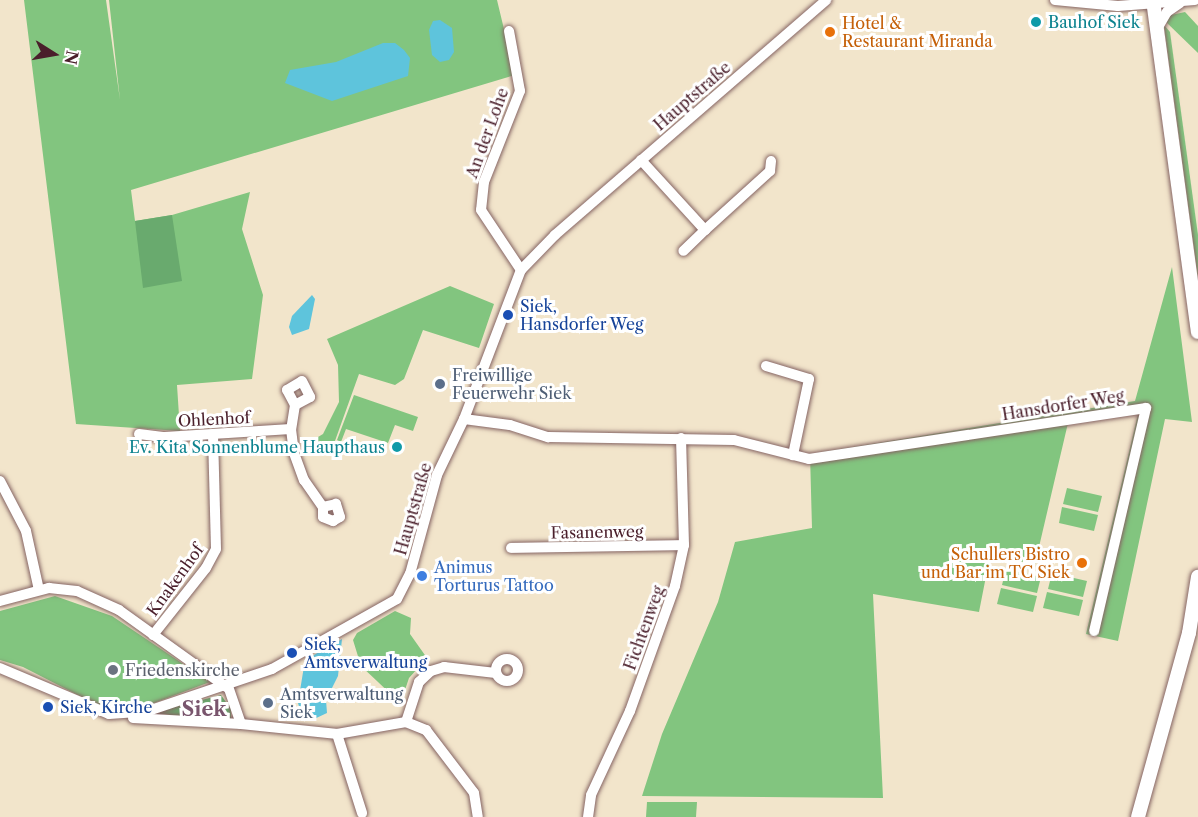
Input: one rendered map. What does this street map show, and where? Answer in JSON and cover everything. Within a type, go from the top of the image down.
[{"type":"main road","points":[[1153,2],[1196,302],[1198,332]]},
{"type":"main road","points":[[1138,817],[1193,634],[1198,577]]},
{"type":"street","name":"Hauptstraße","points":[[2,672],[97,709],[121,715],[227,686],[272,669],[397,599],[410,574],[437,475],[464,419],[520,270],[641,160],[826,0]]},
{"type":"street","points":[[1055,0],[1097,5],[1195,0]]},
{"type":"street","points":[[1157,30],[1167,12],[1183,1]]},
{"type":"street","name":"An der Lohe","points":[[509,31],[520,92],[484,182],[481,210],[520,270]]},
{"type":"street","points":[[641,160],[705,230]]},
{"type":"street","points":[[683,251],[770,171],[771,161]]},
{"type":"street","points":[[766,366],[809,379],[793,455]]},
{"type":"street","points":[[295,405],[291,429],[298,467],[323,507]]},
{"type":"street","name":"Hansdorfer Weg","points":[[464,419],[510,425],[548,437],[734,440],[809,459],[1146,408],[1094,631]]},
{"type":"street","name":"Ohlenhof","points":[[139,434],[213,435],[291,429]]},
{"type":"street","name":"Knakenhof","points":[[153,635],[206,568],[216,549],[213,435]]},
{"type":"street","name":"Fichtenweg","points":[[588,817],[591,795],[630,711],[675,586],[684,545],[681,438]]},
{"type":"street","points":[[0,481],[26,531],[39,590]]},
{"type":"street","name":"Fasanenweg","points":[[511,548],[684,545]]},
{"type":"street","points":[[0,600],[39,590],[77,591],[119,610],[227,686],[241,724]]},
{"type":"street","points":[[406,722],[419,682],[431,671],[444,667],[496,673]]},
{"type":"street","points":[[127,717],[241,724],[337,734],[406,722],[426,730],[474,793],[478,817]]},
{"type":"street","points":[[337,734],[362,813]]},
{"type":"green space","points":[[24,0],[106,0],[120,100],[109,0],[497,0],[515,75],[131,190],[135,221],[172,215],[250,192],[242,229],[263,295],[252,379],[177,385],[180,431],[76,424]]},
{"type":"green space","points":[[1185,12],[1198,26],[1198,53],[1166,22],[1171,15]]},
{"type":"green space","points":[[1164,25],[1170,32],[1198,235],[1198,278]]},
{"type":"green space","points":[[172,215],[182,281],[143,288],[135,221]]},
{"type":"green space","points":[[1172,267],[1192,422],[1165,419],[1118,641],[1086,634],[1138,414],[1068,423],[1035,564],[990,556],[979,612],[873,594],[883,798],[642,796],[662,734],[718,602],[735,542],[812,528],[810,454],[1135,401]]},
{"type":"green space","points":[[450,286],[494,304],[479,348],[423,330],[404,379],[395,385],[359,374],[331,452],[308,443],[323,434],[339,402],[338,365],[327,339]]},
{"type":"green space","points":[[354,395],[418,417],[413,431],[395,425],[388,443],[346,429],[341,442],[337,440]]},
{"type":"green space","points":[[1067,488],[1102,496],[1098,512],[1063,504]]},
{"type":"green space","points":[[1062,507],[1098,515],[1094,531],[1059,523]]},
{"type":"green space","points":[[1006,569],[1041,577],[1037,593],[1002,585]]},
{"type":"green space","points":[[1052,573],[1087,581],[1083,597],[1048,589]]},
{"type":"green space","points":[[1001,588],[1037,596],[1033,612],[997,604]]},
{"type":"green space","points":[[1047,592],[1083,600],[1079,616],[1043,608]]},
{"type":"green space","points":[[55,596],[112,616],[210,682],[146,706],[111,712],[23,667],[0,660],[0,611]]},
{"type":"green space","points":[[395,611],[411,618],[410,634],[427,658],[409,678],[403,696],[395,698],[361,666],[353,640],[357,633]]},
{"type":"green space","points":[[221,695],[231,709],[231,721],[151,713]]},
{"type":"green space","points":[[647,802],[697,802],[696,817],[646,817]]},
{"type":"water","points":[[440,20],[452,28],[454,52],[449,60],[440,62],[432,55],[429,30],[433,21]]},
{"type":"water","points":[[383,43],[395,43],[404,50],[410,58],[408,76],[332,101],[285,83],[290,70],[336,62]]},
{"type":"water","points":[[312,295],[315,299],[309,329],[292,335],[289,327],[292,316]]},
{"type":"water","points":[[342,639],[338,676],[326,700],[327,713],[312,720],[301,713],[298,703],[305,660]]},
{"type":"place","name":"Bauhof Siek","points":[[1036,22]]},
{"type":"place","name":"Hotel & Restaurant Miranda","points":[[830,32]]},
{"type":"place","name":"Siek, Hansdorfer Weg","points":[[508,315]]},
{"type":"place","name":"Freiwillige Feuerwehr Siek","points":[[440,384]]},
{"type":"place","name":"Ev. Kita Sonnenblume Haupthaus","points":[[397,447]]},
{"type":"place","name":"Schullers Bistro und Bar im TC Siek","points":[[1082,563]]},
{"type":"place","name":"Animus Torturus Tattoo","points":[[422,576]]},
{"type":"place","name":"Siek, Amtsverwaltung","points":[[292,653]]},
{"type":"place","name":"Friedenskirche","points":[[113,670]]},
{"type":"place","name":"Amtsverwaltung Siek","points":[[268,703]]},
{"type":"place","name":"Siek, Kirche","points":[[48,707]]},
{"type":"district","name":"Siek","points":[[204,709]]}]
